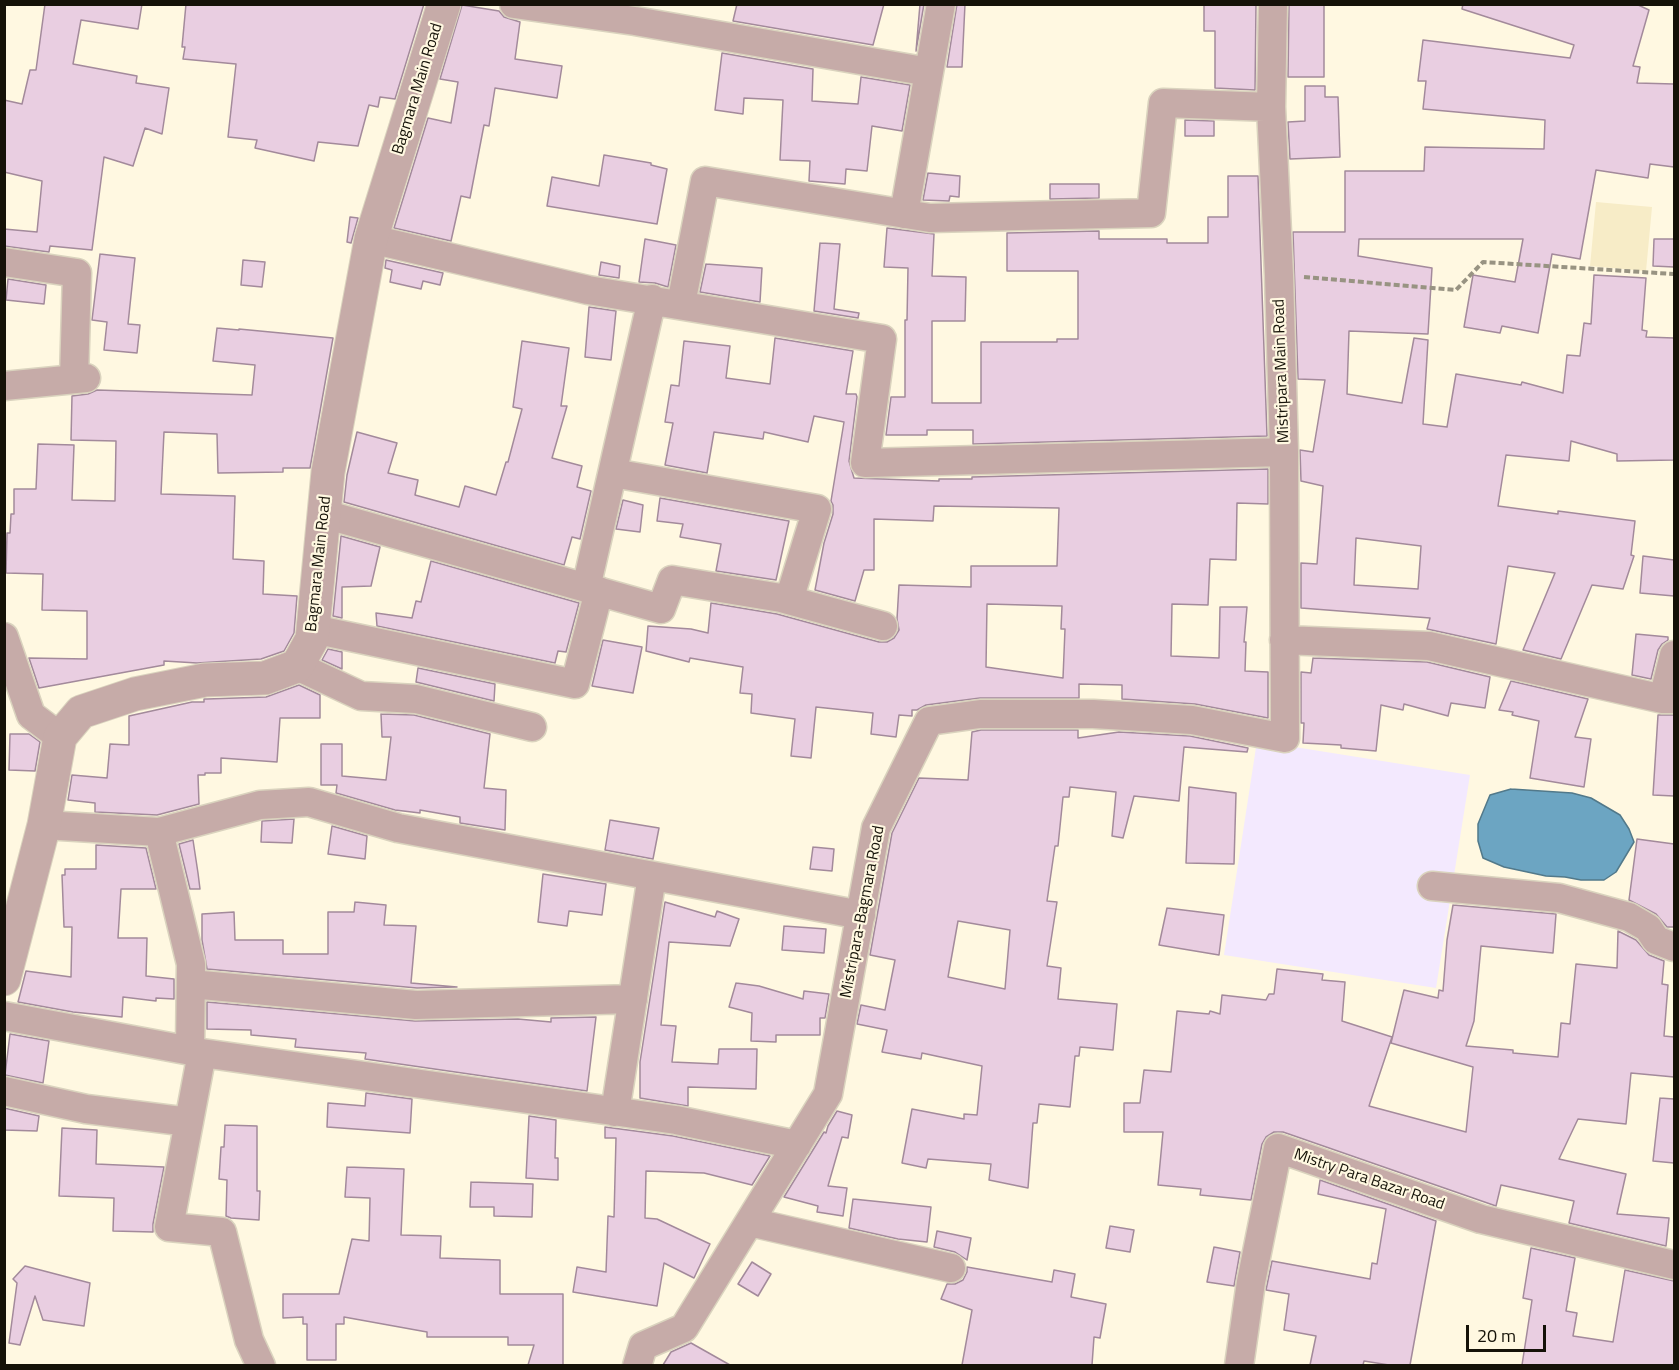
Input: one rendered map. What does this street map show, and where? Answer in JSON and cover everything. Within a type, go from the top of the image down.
[{"type":"street","name":"Bagmara Main Road","points":[[297,666],[312,639],[328,472],[371,239],[444,4]]},
{"type":"street","points":[[514,4],[673,16],[929,72]]},
{"type":"street","points":[[904,214],[941,4]]},
{"type":"street","name":"Mistripara Main Road","points":[[1273,4],[1270,107],[1279,275],[1284,452],[1285,738]]},
{"type":"street","points":[[681,304],[705,181],[930,218],[1151,213],[1163,103],[1270,107]]},
{"type":"street","points":[[371,239],[588,290],[882,339],[865,463],[1284,452]]},
{"type":"street","points":[[4,262],[77,273],[80,378],[4,386]]},
{"type":"street","points":[[313,629],[575,684],[613,473],[652,299]]},
{"type":"street","points":[[613,473],[817,509],[789,600]]},
{"type":"street","points":[[324,514],[661,609],[672,580],[789,600],[883,626]]},
{"type":"street","points":[[4,637],[31,715],[60,737]]},
{"type":"street","points":[[1284,640],[1429,646],[1669,699],[1674,656]]},
{"type":"street","points":[[4,979],[44,825],[60,737],[81,712],[135,694],[205,680],[265,678],[297,666],[361,696],[416,699],[532,727]]},
{"type":"street","name":"Mistripara-Bagmara Road","points":[[637,1365],[643,1346],[684,1328],[828,1094],[876,828],[929,721],[980,714],[1093,714],[1192,720],[1285,738]]},
{"type":"street","points":[[44,825],[159,832],[260,805],[309,802],[398,828],[861,915]]},
{"type":"street","points":[[159,832],[191,964],[196,1052],[189,1122],[169,1227],[222,1232],[249,1340],[261,1365]]},
{"type":"street","points":[[615,1112],[652,876]]},
{"type":"street","points":[[1432,886],[1559,898],[1629,917],[1648,928],[1656,940],[1674,947]]},
{"type":"street","points":[[191,984],[416,1005],[633,999]]},
{"type":"street","points":[[4,1016],[196,1052],[676,1120],[797,1145]]},
{"type":"street","points":[[4,1091],[86,1109],[189,1122]]},
{"type":"street","name":"Mistry Para Bazar Road","points":[[1239,1365],[1251,1282],[1278,1148],[1481,1219],[1674,1265]]},
{"type":"street","points":[[750,1222],[951,1268]]},
{"type":"path","points":[[1279,275],[1456,290],[1483,262],[1674,274]]},
{"type":"shaded area","points":[[1596,202],[1652,207],[1646,271],[1590,266]]},
{"type":"shaded area","points":[[1257,741],[1470,775],[1436,988],[1224,955]]},
{"type":"water","points":[[1511,789],[1572,793],[1591,798],[1620,815],[1634,842],[1616,872],[1604,880],[1546,876],[1504,867],[1483,858],[1478,841],[1478,824],[1490,795]]},
{"type":"building","points":[[45,4],[142,4],[138,29],[81,20],[73,64],[137,76],[136,83],[169,88],[162,134],[145,128],[133,166],[104,157],[92,250],[50,246],[49,252],[4,246],[4,229],[37,232],[42,181],[4,172],[4,100],[22,104],[30,70],[36,70]]},
{"type":"building","points":[[186,4],[424,4],[395,99],[380,97],[378,107],[369,105],[358,146],[318,142],[314,161],[255,148],[257,140],[228,137],[236,64],[183,59]]},
{"type":"building","points":[[737,4],[884,4],[873,45],[733,21]]},
{"type":"building","points":[[920,4],[924,4],[916,51]]},
{"type":"building","points":[[957,4],[965,4],[962,67],[947,67]]},
{"type":"building","points":[[1204,4],[1256,4],[1255,90],[1215,88],[1215,31],[1204,31]]},
{"type":"building","points":[[1289,4],[1324,4],[1324,77],[1288,77]]},
{"type":"building","points":[[1463,4],[1636,4],[1649,10],[1633,66],[1640,67],[1637,83],[1674,84],[1674,167],[1650,164],[1648,178],[1596,170],[1580,259],[1552,254],[1538,333],[1502,326],[1500,333],[1464,327],[1473,275],[1515,282],[1523,239],[1359,239],[1358,256],[1432,268],[1428,334],[1349,331],[1347,394],[1402,403],[1414,338],[1428,340],[1423,424],[1447,427],[1456,374],[1521,385],[1522,382],[1563,393],[1567,355],[1580,356],[1584,323],[1591,324],[1594,275],[1646,278],[1642,330],[1647,331],[1646,337],[1674,338],[1674,460],[1617,461],[1617,454],[1571,441],[1569,461],[1506,455],[1498,506],[1635,521],[1631,555],[1634,556],[1623,589],[1592,585],[1561,659],[1523,650],[1555,573],[1508,566],[1496,644],[1427,629],[1430,618],[1301,608],[1301,563],[1317,564],[1323,486],[1301,481],[1300,450],[1313,452],[1325,380],[1298,379],[1293,232],[1345,232],[1345,171],[1424,171],[1425,147],[1544,149],[1545,120],[1423,109],[1426,81],[1418,81],[1423,40],[1570,58],[1574,45],[1462,9]],"holes":[[[1356,538],[1421,546],[1418,589],[1354,585]]]},
{"type":"building","points":[[462,5],[499,11],[504,17],[520,22],[515,59],[562,66],[557,98],[495,88],[489,126],[484,125],[470,198],[461,196],[451,241],[394,228],[428,118],[451,123],[458,82],[440,79]]},
{"type":"building","points":[[722,53],[813,69],[812,101],[858,104],[861,77],[910,85],[902,131],[872,126],[867,171],[846,169],[845,184],[809,181],[810,161],[780,160],[783,100],[744,98],[743,114],[715,110]]},
{"type":"building","points":[[1305,86],[1325,86],[1325,97],[1338,97],[1340,157],[1290,159],[1288,122],[1305,121]]},
{"type":"building","points":[[1185,120],[1214,121],[1214,136],[1185,136]]},
{"type":"building","points":[[604,155],[651,163],[651,165],[667,169],[657,224],[547,206],[552,177],[599,186]]},
{"type":"building","points":[[928,173],[960,176],[959,197],[950,196],[949,201],[923,200]]},
{"type":"building","points":[[1228,176],[1258,176],[1267,436],[973,444],[973,430],[927,430],[927,435],[886,435],[891,397],[905,397],[908,268],[884,267],[887,228],[934,234],[932,276],[966,277],[965,321],[932,321],[932,403],[981,403],[981,342],[1057,342],[1057,339],[1078,339],[1078,271],[1007,271],[1007,233],[1099,231],[1099,239],[1167,239],[1167,243],[1208,243],[1208,217],[1228,217]]},
{"type":"building","points":[[1050,184],[1099,184],[1099,198],[1050,199]]},
{"type":"building","points":[[350,217],[358,218],[351,243],[347,242]]},
{"type":"building","points":[[645,239],[676,245],[668,287],[639,282]]},
{"type":"building","points":[[1654,239],[1674,239],[1674,267],[1653,266]]},
{"type":"building","points":[[820,243],[840,244],[834,309],[859,313],[858,318],[814,311]]},
{"type":"building","points":[[100,254],[135,258],[128,324],[140,325],[137,353],[104,350],[107,322],[92,320]]},
{"type":"building","points":[[243,260],[265,262],[262,287],[241,285]]},
{"type":"building","points":[[386,260],[443,273],[440,285],[423,281],[421,289],[390,282],[392,270],[385,268]]},
{"type":"building","points":[[601,262],[620,266],[619,278],[599,275]]},
{"type":"building","points":[[706,264],[762,268],[760,302],[700,292]]},
{"type":"building","points":[[8,279],[46,285],[44,304],[6,300]]},
{"type":"building","points":[[589,307],[616,311],[611,360],[585,357]]},
{"type":"building","points":[[217,328],[333,338],[310,468],[283,468],[283,472],[218,473],[217,434],[164,432],[161,494],[235,496],[233,559],[264,561],[263,594],[297,596],[294,633],[284,651],[261,659],[197,663],[164,661],[164,665],[39,688],[29,658],[87,659],[87,611],[42,610],[43,574],[6,573],[7,533],[10,533],[11,514],[14,514],[14,489],[36,489],[38,444],[74,445],[72,500],[115,501],[116,441],[71,440],[72,396],[97,390],[252,395],[255,365],[213,361]]},
{"type":"building","points":[[775,338],[853,351],[846,394],[856,394],[857,397],[849,461],[854,478],[939,481],[939,479],[972,479],[972,477],[1268,469],[1268,504],[1237,503],[1236,560],[1210,559],[1208,605],[1172,604],[1171,656],[1219,658],[1220,607],[1247,607],[1244,642],[1246,642],[1245,671],[1268,672],[1268,718],[1195,704],[1122,699],[1122,685],[1079,684],[1079,698],[980,698],[926,705],[912,710],[912,716],[899,715],[896,737],[871,734],[873,713],[816,707],[811,758],[791,756],[795,719],[751,713],[752,694],[740,693],[743,667],[690,658],[689,662],[646,651],[648,626],[691,629],[708,633],[711,603],[777,614],[879,642],[887,642],[894,638],[899,630],[897,619],[899,585],[971,587],[971,566],[1057,566],[1059,508],[934,506],[933,521],[874,519],[874,570],[864,570],[855,601],[815,590],[824,543],[833,514],[831,501],[844,422],[814,416],[808,442],[764,432],[763,439],[714,432],[707,473],[665,465],[673,423],[665,422],[671,385],[679,386],[684,341],[730,346],[726,378],[770,384]],"holes":[[[987,604],[1062,606],[1061,629],[1065,629],[1063,678],[986,667]]]},
{"type":"building","points":[[522,341],[569,348],[561,406],[567,406],[552,458],[582,466],[577,487],[591,491],[580,539],[572,537],[564,565],[344,502],[347,475],[357,432],[397,443],[388,473],[418,480],[415,495],[459,507],[465,486],[496,495],[506,462],[508,462],[522,409],[513,407]]},
{"type":"building","points":[[660,498],[789,521],[776,580],[716,571],[721,544],[680,537],[683,524],[657,521]]},
{"type":"building","points":[[623,500],[643,505],[640,532],[616,529]]},
{"type":"building","points":[[341,536],[380,547],[371,586],[342,587],[342,618],[333,616]]},
{"type":"building","points":[[1643,556],[1674,560],[1674,596],[1640,593]]},
{"type":"building","points":[[431,561],[579,603],[566,652],[558,651],[555,663],[377,626],[376,613],[412,618],[416,601],[421,602]]},
{"type":"building","points":[[1636,634],[1668,637],[1668,640],[1658,650],[1651,679],[1632,675]]},
{"type":"building","points":[[603,640],[642,647],[633,693],[592,686]]},
{"type":"building","points":[[328,649],[342,652],[342,669],[322,660]]},
{"type":"building","points":[[1313,658],[1427,662],[1490,677],[1485,708],[1451,703],[1448,716],[1404,704],[1403,710],[1381,705],[1376,751],[1341,748],[1341,745],[1303,743],[1301,672],[1311,673]]},
{"type":"building","points":[[418,668],[495,684],[494,701],[416,682]]},
{"type":"building","points":[[1511,681],[1588,699],[1575,737],[1591,739],[1584,787],[1530,778],[1539,721],[1499,710]]},
{"type":"building","points":[[299,685],[320,695],[320,718],[280,718],[277,762],[221,758],[221,773],[198,775],[199,804],[157,815],[95,812],[95,803],[68,800],[72,775],[107,778],[110,744],[129,745],[129,716],[192,702],[204,702],[204,699],[266,697]]},
{"type":"building","points":[[381,714],[414,715],[490,734],[484,788],[506,790],[505,830],[460,823],[460,817],[420,810],[420,813],[395,810],[336,793],[337,785],[321,785],[321,744],[342,744],[342,776],[386,780],[391,737],[382,737]]},
{"type":"building","points":[[1658,715],[1674,715],[1674,796],[1653,795]]},
{"type":"building","points":[[981,730],[1078,730],[1078,738],[1119,732],[1190,736],[1248,748],[1247,752],[1184,747],[1179,801],[1134,796],[1123,838],[1112,836],[1116,792],[1070,787],[1069,797],[1063,797],[1058,846],[1055,846],[1047,901],[1057,902],[1047,966],[1061,968],[1058,999],[1117,1004],[1113,1050],[1080,1047],[1079,1056],[1075,1056],[1070,1107],[1039,1104],[1037,1123],[1033,1123],[1028,1188],[989,1180],[991,1164],[928,1159],[926,1168],[902,1163],[912,1109],[964,1119],[964,1114],[977,1115],[982,1066],[922,1053],[921,1059],[882,1052],[887,1030],[857,1024],[861,1005],[885,1010],[895,960],[870,955],[892,833],[919,778],[968,780],[972,732]],"holes":[[[958,921],[1010,930],[1005,989],[948,977]]]},
{"type":"building","points":[[10,734],[29,734],[40,742],[35,771],[9,770]]},
{"type":"building","points":[[1189,787],[1236,793],[1234,864],[1186,863]]},
{"type":"building","points":[[294,819],[292,843],[261,842],[262,821]]},
{"type":"building","points":[[610,820],[659,828],[653,859],[605,850]]},
{"type":"building","points":[[332,826],[367,836],[365,859],[328,854]]},
{"type":"building","points":[[1637,839],[1674,844],[1674,927],[1667,927],[1656,914],[1629,900]]},
{"type":"building","points":[[193,840],[200,889],[190,889],[179,844]]},
{"type":"building","points":[[96,845],[146,848],[156,889],[121,889],[118,938],[147,938],[146,976],[174,979],[174,999],[156,998],[156,1001],[123,997],[122,1017],[73,1012],[18,1002],[26,971],[71,977],[72,927],[64,927],[62,875],[65,875],[65,869],[96,869]]},
{"type":"building","points":[[813,847],[834,849],[832,871],[810,869]]},
{"type":"building","points":[[543,874],[606,884],[602,915],[569,911],[567,926],[538,922]]},
{"type":"building","points":[[355,902],[386,905],[384,925],[416,926],[411,983],[457,987],[417,988],[207,969],[202,940],[202,914],[234,912],[235,940],[283,940],[283,954],[328,954],[328,912],[354,912]]},
{"type":"building","points":[[665,902],[715,917],[717,911],[739,919],[730,946],[669,942],[661,1025],[676,1026],[672,1062],[718,1064],[719,1049],[757,1049],[756,1089],[688,1087],[688,1106],[640,1098],[640,1062]]},
{"type":"building","points":[[1453,905],[1556,914],[1553,953],[1481,946],[1474,1021],[1466,1046],[1558,1057],[1561,1023],[1570,1024],[1576,964],[1617,968],[1618,931],[1636,940],[1649,955],[1664,961],[1662,984],[1668,985],[1664,1036],[1674,1037],[1674,1077],[1631,1073],[1626,1124],[1578,1119],[1559,1159],[1626,1174],[1617,1214],[1669,1218],[1666,1246],[1569,1223],[1574,1201],[1501,1185],[1496,1206],[1283,1132],[1274,1132],[1266,1137],[1262,1144],[1251,1200],[1200,1195],[1201,1189],[1158,1185],[1163,1132],[1124,1132],[1124,1103],[1140,1103],[1144,1070],[1171,1072],[1177,1011],[1209,1014],[1210,1011],[1220,1014],[1222,995],[1266,1000],[1269,994],[1274,994],[1277,969],[1323,974],[1322,980],[1345,982],[1342,1021],[1392,1037],[1369,1106],[1466,1132],[1473,1067],[1391,1043],[1404,990],[1438,998],[1439,990],[1443,991],[1447,940]]},
{"type":"building","points":[[1167,908],[1224,915],[1219,955],[1159,945]]},
{"type":"building","points":[[784,926],[826,929],[824,953],[782,950]]},
{"type":"building","points":[[736,983],[759,986],[803,999],[804,991],[829,994],[825,1018],[820,1018],[820,1035],[776,1035],[776,1042],[751,1041],[752,1013],[729,1007]]},
{"type":"building","points":[[207,1002],[415,1021],[518,1019],[551,1022],[551,1018],[596,1017],[587,1091],[365,1059],[366,1053],[295,1047],[296,1039],[251,1035],[251,1030],[207,1029]]},
{"type":"building","points":[[10,1034],[49,1041],[43,1083],[5,1075]]},
{"type":"building","points":[[366,1093],[412,1099],[410,1133],[327,1127],[328,1103],[365,1106]]},
{"type":"building","points":[[1660,1098],[1674,1099],[1674,1163],[1653,1161]]},
{"type":"building","points":[[4,1108],[39,1116],[37,1131],[4,1130]]},
{"type":"building","points":[[837,1111],[852,1115],[848,1138],[842,1137],[828,1186],[847,1188],[843,1216],[817,1212],[818,1206],[784,1197],[824,1132],[826,1133]]},
{"type":"building","points":[[529,1116],[556,1120],[555,1158],[558,1158],[558,1180],[526,1178]]},
{"type":"building","points":[[225,1125],[257,1126],[259,1220],[226,1216],[227,1180],[219,1179]]},
{"type":"building","points":[[605,1127],[673,1136],[770,1156],[752,1185],[704,1173],[646,1171],[645,1218],[657,1219],[710,1244],[694,1278],[664,1263],[657,1306],[573,1292],[577,1267],[606,1272],[608,1216],[614,1217],[616,1138],[605,1138]]},
{"type":"building","points":[[62,1128],[97,1130],[96,1164],[164,1167],[153,1232],[113,1231],[114,1198],[59,1196]]},
{"type":"building","points":[[347,1167],[404,1169],[401,1235],[441,1236],[440,1258],[500,1260],[500,1294],[563,1294],[563,1365],[528,1365],[534,1345],[508,1345],[508,1337],[427,1337],[427,1332],[344,1317],[344,1324],[336,1324],[336,1360],[307,1360],[307,1324],[303,1324],[303,1317],[283,1318],[283,1294],[339,1294],[352,1239],[369,1241],[370,1198],[345,1197]]},
{"type":"building","points":[[1320,1180],[1436,1221],[1410,1365],[1389,1365],[1364,1361],[1363,1365],[1310,1365],[1316,1336],[1284,1330],[1289,1294],[1266,1290],[1272,1261],[1370,1279],[1372,1263],[1377,1264],[1386,1209],[1318,1194]]},
{"type":"building","points":[[471,1182],[533,1184],[532,1217],[494,1216],[494,1207],[470,1207]]},
{"type":"building","points":[[853,1199],[931,1207],[927,1242],[898,1239],[849,1228]]},
{"type":"building","points":[[1110,1226],[1134,1230],[1130,1252],[1106,1248]]},
{"type":"building","points":[[937,1231],[971,1238],[967,1260],[955,1252],[934,1247]]},
{"type":"building","points":[[1214,1247],[1240,1252],[1234,1286],[1207,1282]]},
{"type":"building","points":[[1531,1248],[1575,1258],[1566,1311],[1577,1313],[1573,1336],[1613,1342],[1625,1270],[1674,1281],[1674,1365],[1522,1365],[1532,1300],[1523,1298]]},
{"type":"building","points":[[752,1262],[771,1274],[758,1296],[738,1284]]},
{"type":"building","points":[[25,1266],[90,1283],[84,1326],[43,1320],[35,1296],[20,1345],[9,1343],[17,1283],[13,1279]]},
{"type":"building","points":[[967,1267],[1052,1282],[1054,1270],[1075,1274],[1071,1297],[1106,1304],[1100,1338],[1094,1337],[1092,1365],[962,1365],[972,1310],[941,1299],[947,1284],[955,1284],[963,1280]]},
{"type":"building","points":[[691,1343],[730,1365],[663,1365],[671,1352]]}]
